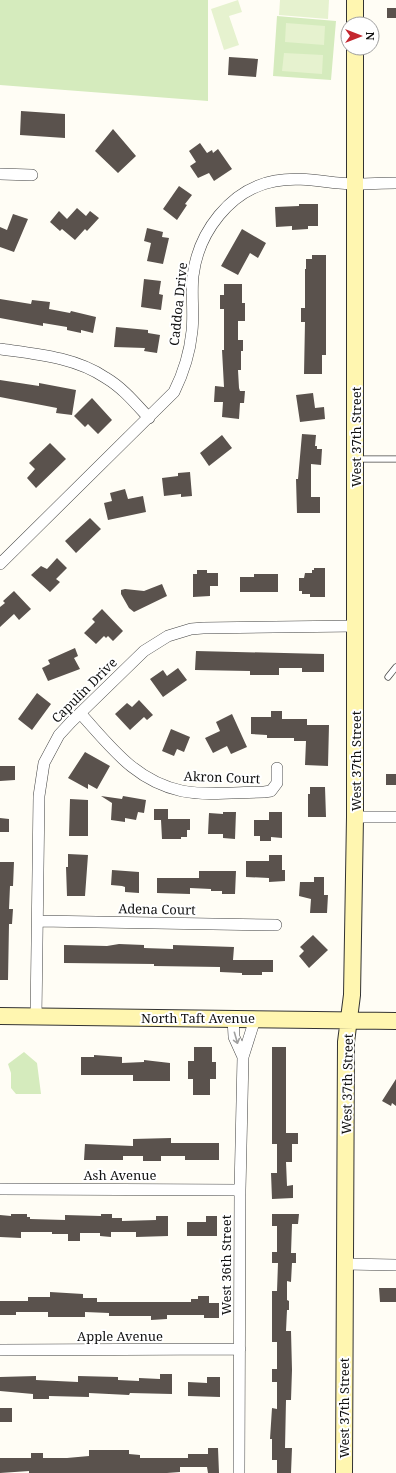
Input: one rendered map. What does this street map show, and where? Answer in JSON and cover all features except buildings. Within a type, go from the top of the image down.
[{"type":"street","points":[[355,0],[355,16]]},
{"type":"street","name":"West 37th Street","points":[[344,1473],[346,1042],[352,995],[355,817],[355,56]]},
{"type":"street","points":[[0,174],[32,175]]},
{"type":"street","name":"Caddoa Drive","points":[[0,564],[174,392],[179,382],[192,331],[193,275],[201,245],[215,219],[242,194],[275,181],[304,179],[354,184],[396,183]]},
{"type":"street","points":[[0,349],[53,356],[74,362],[97,372],[121,389],[149,418]]},
{"type":"street","name":"Capulin Drive","points":[[36,1017],[39,921],[40,780],[44,763],[59,735],[144,651],[168,636],[179,632],[203,628],[356,626]]},
{"type":"street","name":"Akron Court","points":[[80,713],[136,771],[152,782],[168,787],[196,792],[271,791],[276,783],[277,768]]},
{"type":"street","points":[[355,817],[396,817]]},
{"type":"street","name":"Adena Court","points":[[39,921],[276,925]]},
{"type":"street","name":"North Taft Avenue","points":[[0,1016],[255,1018],[396,1022]]},
{"type":"street","name":"West 36th Street","points":[[233,1018],[234,1037],[243,1057]]},
{"type":"street","name":"West 36th Street","points":[[239,1473],[240,1190],[243,1057],[255,1018]]},
{"type":"street","name":"Ash Avenue","points":[[0,1189],[240,1190]]},
{"type":"street","points":[[345,1264],[396,1264]]},
{"type":"street","name":"Apple Avenue","points":[[0,1350],[240,1350]]},
{"type":"lane","points":[[356,459],[396,459]]},
{"type":"lane","points":[[388,677],[396,667]]},
{"type":"green space","points":[[0,0],[208,0],[208,101],[0,85]]},
{"type":"green space","points":[[238,0],[242,12],[229,16],[239,45],[224,50],[211,9]]},
{"type":"green space","points":[[280,0],[329,0],[328,19],[279,15]]},
{"type":"green space","points":[[277,16],[336,21],[331,80],[273,76]]},
{"type":"green space","points":[[286,23],[325,26],[324,45],[285,42]]},
{"type":"green space","points":[[284,53],[323,55],[322,74],[282,71]]},
{"type":"green space","points":[[24,1052],[37,1063],[41,1094],[16,1094],[11,1088],[11,1073],[8,1064]]}]
